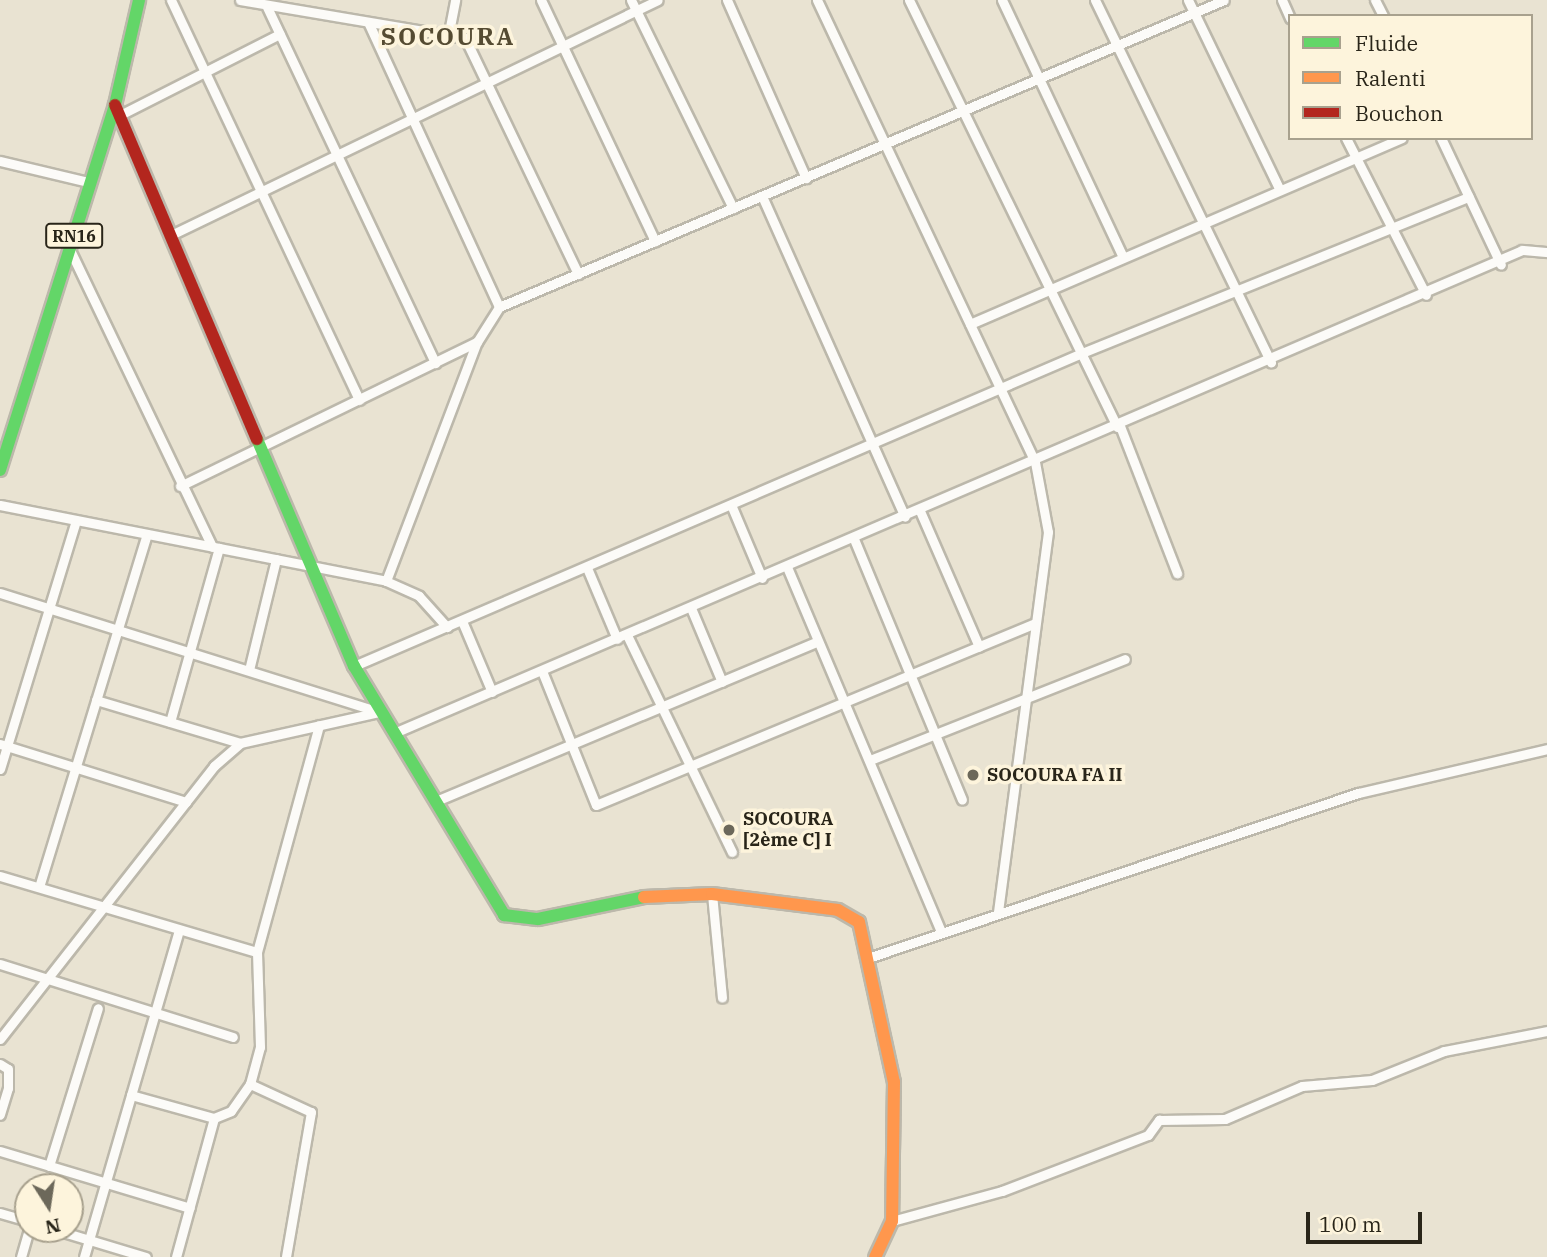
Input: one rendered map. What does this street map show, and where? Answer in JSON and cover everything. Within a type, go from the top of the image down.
[{"type":"street","name":"RN16","points":[[2,458],[70,250],[88,182],[117,110],[139,0]]},
{"type":"street","points":[[172,0],[359,400]]},
{"type":"street","points":[[240,0],[267,7],[465,38],[578,274]]},
{"type":"street","points":[[449,37],[456,0]]},
{"type":"street","points":[[541,0],[655,241]]},
{"type":"street","points":[[631,0],[733,208]]},
{"type":"street","points":[[173,234],[487,80],[658,0]]},
{"type":"street","points":[[727,0],[806,178]]},
{"type":"street","points":[[817,0],[1035,463],[1048,532],[1024,696],[998,911]]},
{"type":"street","points":[[909,0],[1118,427],[1177,573]]},
{"type":"street","points":[[1002,0],[1123,257]]},
{"type":"street","points":[[1095,0],[1270,362]]},
{"type":"street","points":[[1188,0],[1280,190]]},
{"type":"street","points":[[386,581],[477,342],[499,307],[1224,0]]},
{"type":"street","points":[[267,7],[435,363]]},
{"type":"street","points":[[369,23],[499,307]]},
{"type":"street","points":[[280,34],[117,110],[317,568],[354,666],[379,712],[513,921],[627,898],[712,894],[852,915],[871,957],[894,1082],[892,1221],[875,1257]]},
{"type":"street","points":[[1347,140],[1426,295]]},
{"type":"street","points":[[970,324],[1397,140]]},
{"type":"street","points":[[1442,140],[1501,265]]},
{"type":"street","points":[[0,161],[88,182]]},
{"type":"street","points":[[762,196],[831,359],[876,446],[905,517]]},
{"type":"street","points":[[354,666],[876,446],[1082,353],[1391,231],[1469,197]]},
{"type":"street","points":[[70,250],[180,486],[215,547],[191,652],[170,722]]},
{"type":"street","points":[[394,733],[1501,265],[1522,250],[1547,252]]},
{"type":"street","points":[[180,486],[477,342]]},
{"type":"street","points":[[0,505],[386,581],[419,596],[447,627]]},
{"type":"street","points":[[732,507],[762,578]]},
{"type":"street","points":[[920,511],[979,647]]},
{"type":"street","points":[[0,769],[3,745],[76,520]]},
{"type":"street","points":[[39,887],[147,534]]},
{"type":"street","points":[[854,539],[961,800]]},
{"type":"street","points":[[249,670],[276,559]]},
{"type":"street","points":[[787,567],[816,642],[870,760],[940,930]]},
{"type":"street","points":[[587,568],[617,639]]},
{"type":"street","points":[[0,593],[379,712]]},
{"type":"street","points":[[691,608],[722,682]]},
{"type":"street","points":[[462,621],[492,692]]},
{"type":"street","points":[[542,671],[596,805],[911,676],[1035,622]]},
{"type":"street","points":[[627,635],[687,767],[732,852]]},
{"type":"street","points":[[436,801],[816,642]]},
{"type":"street","points":[[870,760],[1024,696],[1125,659]]},
{"type":"street","points":[[96,700],[240,743],[379,712]]},
{"type":"street","points":[[131,1095],[214,1118],[231,1111],[250,1084],[260,1047],[257,952],[319,725]]},
{"type":"street","points":[[0,1039],[186,802],[240,743]]},
{"type":"street","points":[[3,745],[186,802]]},
{"type":"street","points":[[871,957],[940,930],[1358,793],[1547,749]]},
{"type":"street","points":[[0,876],[257,952]]},
{"type":"street","points":[[712,894],[722,998]]},
{"type":"street","points":[[83,1257],[180,929]]},
{"type":"street","points":[[0,964],[233,1037]]},
{"type":"street","points":[[49,1166],[98,1008]]},
{"type":"street","points":[[892,1221],[1002,1191],[1148,1135],[1159,1120],[1225,1119],[1302,1086],[1372,1080],[1444,1051],[1547,1031]]},
{"type":"street","points":[[0,1064],[8,1069],[8,1088],[0,1115]]},
{"type":"street","points":[[250,1084],[311,1112],[286,1257]]},
{"type":"street","points":[[176,1257],[214,1118]]},
{"type":"street","points":[[0,1151],[190,1208]]},
{"type":"street","points":[[84,1238],[146,1257]]},
{"type":"traffic: fast","points":[[0,470],[115,105],[139,0]]},
{"type":"traffic: fast","points":[[257,439],[354,666],[504,915],[538,919],[644,897]]},
{"type":"traffic: slow","points":[[644,897],[712,894],[838,910],[859,922],[894,1082],[892,1221],[875,1257]]},
{"type":"traffic: jam","points":[[115,105],[257,439]]},
{"type":"place","name":"SOCOURA FA II","points":[[973,775]]},
{"type":"place","name":"SOCOURA [2ème C] I","points":[[729,830]]},
{"type":"district","name":"SOCOURA","points":[[448,37]]}]
